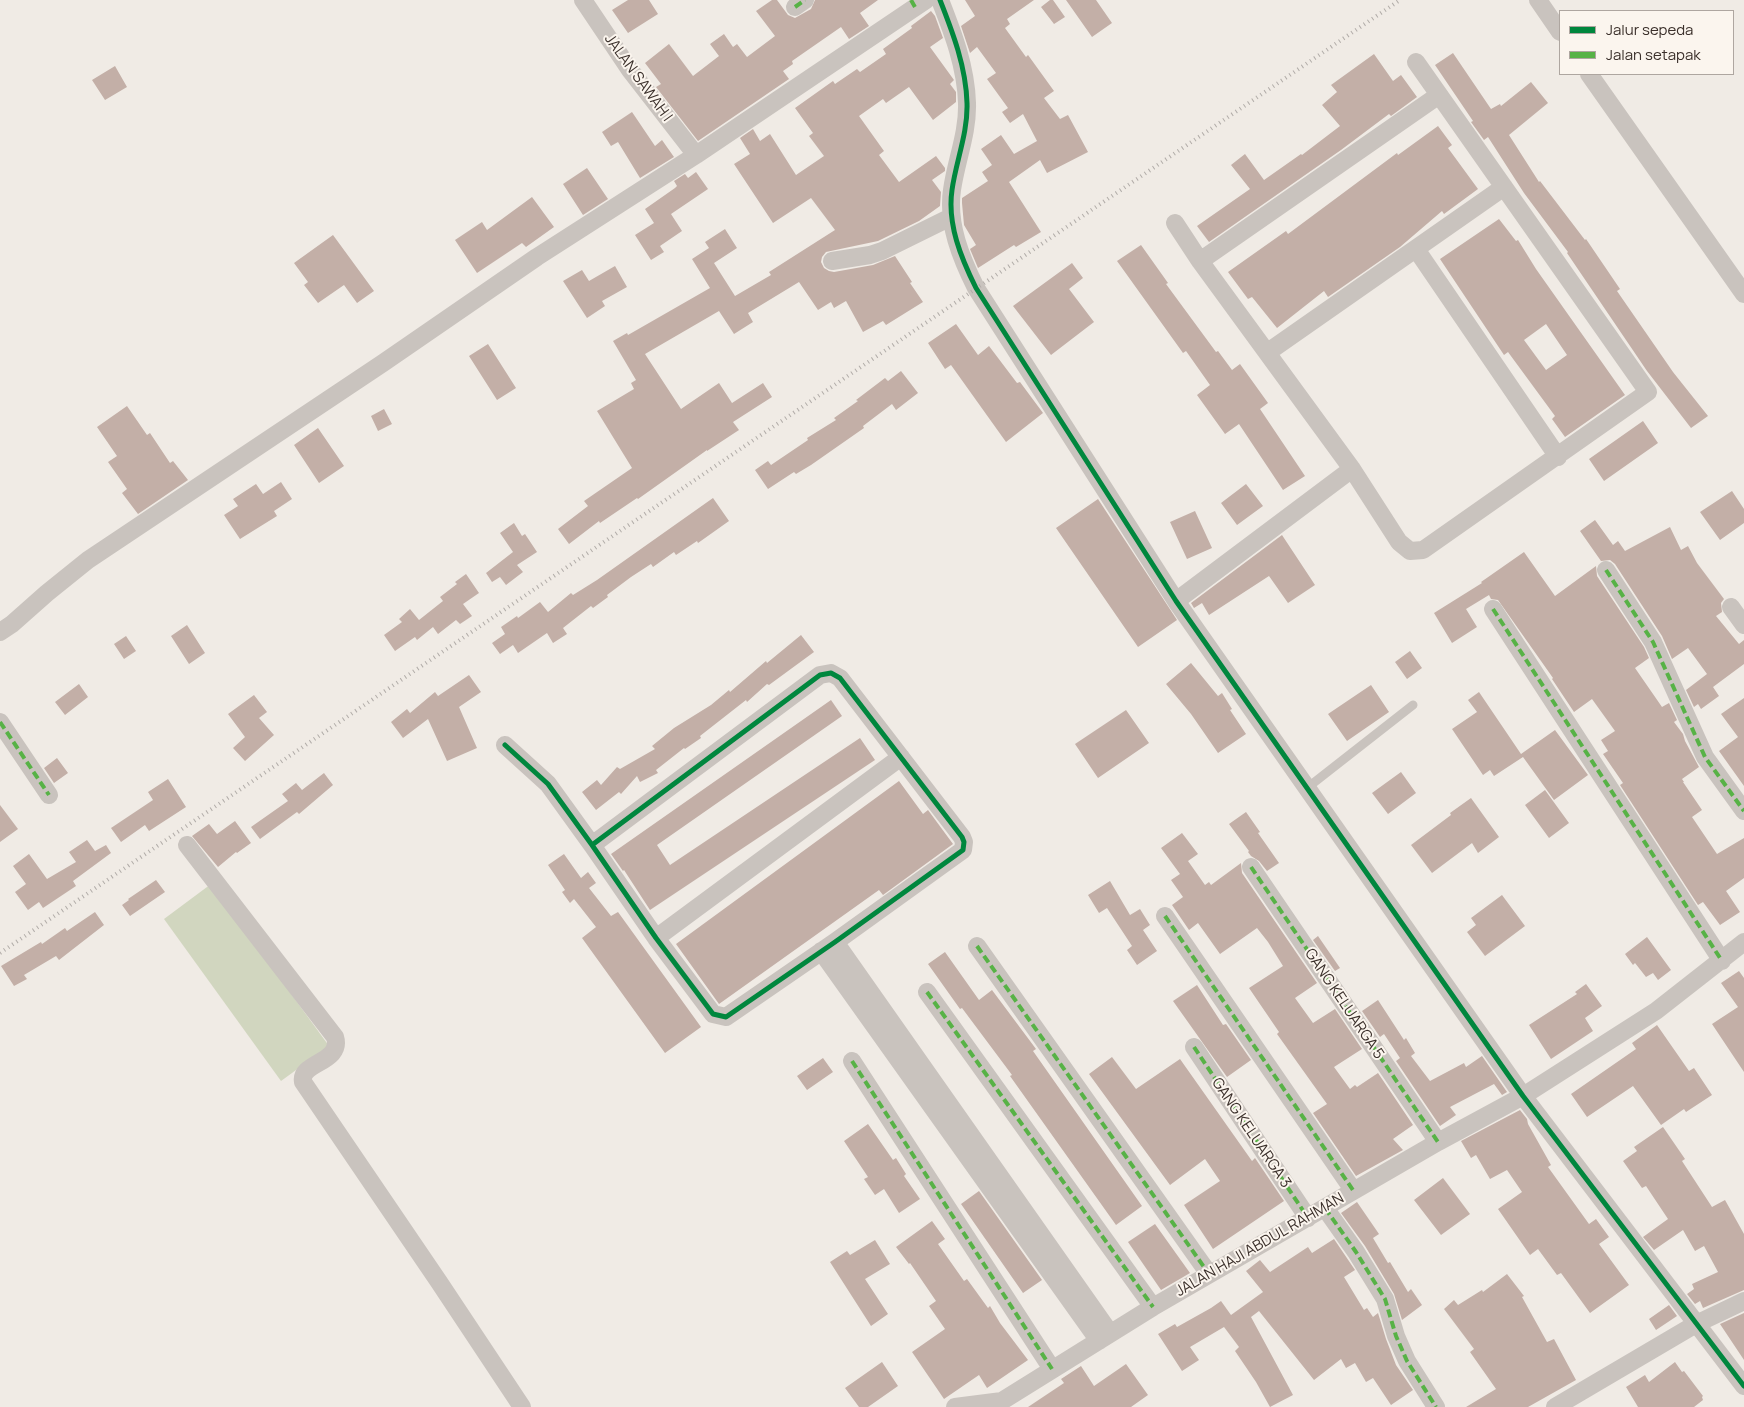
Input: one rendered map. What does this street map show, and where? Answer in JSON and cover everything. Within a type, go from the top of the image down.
[{"type":"street","name":"JALAN SAWAH I","points":[[583,0],[630,70],[696,155]]},
{"type":"street","points":[[940,0],[961,60],[967,103],[966,122],[952,190],[951,217],[963,263],[976,288],[1176,600],[1307,788],[1523,1096],[1744,1386]]},
{"type":"street","points":[[1538,0],[1559,31]]},
{"type":"street","points":[[0,632],[88,560],[375,369],[537,257],[696,155],[917,2]]},
{"type":"street","points":[[1175,223],[1200,261],[1352,469],[1399,542],[1410,551],[1423,550],[1648,392],[1416,62]]},
{"type":"street","points":[[1591,75],[1744,294]]},
{"type":"street","points":[[1200,261],[1439,95]]},
{"type":"street","points":[[1268,352],[1504,187]]},
{"type":"street","points":[[832,261],[855,258],[882,251],[951,217]]},
{"type":"street","points":[[1416,249],[1558,457]]},
{"type":"street","points":[[1176,600],[1352,469]]},
{"type":"street","points":[[1606,570],[1653,642],[1705,757],[1744,811]]},
{"type":"street","points":[[1731,607],[1744,625]]},
{"type":"street","points":[[1493,609],[1722,961]]},
{"type":"street","points":[[505,745],[548,784],[656,938],[713,1014],[726,1017],[963,850],[964,842],[840,678],[831,672],[820,675],[592,845]]},
{"type":"street","points":[[0,722],[49,795]]},
{"type":"street","points":[[656,938],[901,757]]},
{"type":"street","points":[[187,845],[335,1037],[337,1044],[335,1048],[326,1058],[306,1071],[302,1078],[303,1082],[522,1407]]},
{"type":"street","name":"GANG KELUARGA 5","points":[[1251,867],[1438,1142]]},
{"type":"street","points":[[1165,916],[1353,1190]]},
{"type":"street","name":"JALAN HAJI ABDUL RAHMAN","points":[[1004,1404],[1052,1369],[1152,1307],[1308,1218],[1353,1190],[1523,1096],[1656,1011],[1744,942]]},
{"type":"street","points":[[828,946],[1105,1337]]},
{"type":"street","points":[[977,946],[1209,1274]]},
{"type":"street","points":[[927,992],[1152,1307]]},
{"type":"street","name":"GANG KELUARGA 3","points":[[1194,1048],[1308,1218]]},
{"type":"street","points":[[852,1061],[1052,1369]]},
{"type":"street","points":[[1325,1208],[1356,1252],[1385,1299],[1396,1336],[1407,1361],[1436,1407]]},
{"type":"street","points":[[1555,1407],[1696,1324],[1744,1301]]},
{"type":"street","points":[[955,1407],[1004,1404]]},
{"type":"lane","points":[[1307,788],[1413,705]]},
{"type":"green space","points":[[211,884],[329,1046],[281,1081],[164,919]]},
{"type":"building","points":[[628,0],[649,0],[658,14],[628,33],[612,10]]},
{"type":"building","points":[[772,0],[777,0],[788,15],[795,18],[811,9],[815,0],[878,0],[860,13],[869,26],[849,39],[841,27],[792,61],[793,64],[783,71],[789,79],[698,141],[656,87],[661,84],[645,63],[669,44],[693,76],[719,56],[710,44],[724,34],[733,47],[737,44],[747,57],[775,36],[756,11]]},
{"type":"building","points":[[965,0],[1034,0],[1007,19],[1010,24],[1005,28],[1026,57],[1028,55],[1054,91],[1044,98],[1060,119],[1068,115],[1088,152],[1047,173],[1040,160],[1009,182],[1041,232],[1016,247],[1014,245],[978,268],[970,249],[976,245],[964,225],[962,198],[988,181],[982,172],[992,165],[981,149],[1001,135],[1014,154],[1037,141],[1023,114],[1010,123],[1002,112],[1008,108],[987,79],[996,73],[977,47],[970,53],[961,26],[975,16]]},
{"type":"building","points":[[1050,0],[1053,0],[1065,17],[1054,24],[1041,7]]},
{"type":"building","points":[[1066,0],[1096,0],[1112,23],[1092,37]]},
{"type":"building","points":[[931,11],[935,16],[943,38],[930,47],[954,80],[950,84],[956,92],[956,102],[933,120],[909,87],[886,103],[883,99],[859,116],[884,151],[879,155],[899,182],[936,156],[945,168],[945,171],[932,180],[941,192],[940,206],[919,221],[878,241],[826,252],[821,262],[824,268],[834,272],[873,265],[895,256],[923,302],[886,325],[883,321],[863,332],[846,301],[834,308],[831,302],[818,310],[799,282],[748,313],[753,322],[734,334],[719,311],[645,354],[681,409],[719,383],[732,403],[763,383],[772,397],[733,422],[739,430],[707,450],[638,499],[600,523],[599,521],[569,544],[558,529],[588,506],[584,501],[632,468],[597,411],[634,389],[631,383],[636,380],[613,341],[627,333],[628,335],[710,288],[692,259],[709,248],[705,242],[725,229],[737,248],[714,263],[735,296],[771,275],[769,272],[835,230],[811,198],[773,223],[734,164],[750,154],[740,138],[753,129],[760,141],[770,134],[796,175],[824,156],[809,136],[813,133],[795,108],[833,81],[835,84],[857,69],[860,72],[886,54],[883,49],[912,28],[911,26]]},
{"type":"building","points":[[1453,53],[1491,109],[1500,104],[1501,106],[1531,82],[1548,103],[1509,135],[1539,182],[1586,239],[1620,289],[1617,291],[1673,372],[1708,416],[1691,428],[1647,371],[1568,252],[1524,193],[1488,137],[1484,140],[1471,122],[1473,121],[1435,65]]},
{"type":"building","points":[[1374,54],[1393,81],[1401,75],[1417,97],[1391,116],[1389,114],[1341,150],[1209,242],[1197,226],[1250,189],[1231,165],[1245,154],[1264,180],[1302,155],[1340,126],[1322,105],[1337,92],[1331,85]]},
{"type":"building","points":[[115,66],[127,87],[105,100],[92,80]]},
{"type":"building","points":[[632,112],[655,146],[662,140],[674,157],[640,178],[618,142],[611,146],[602,132]]},
{"type":"building","points":[[1438,126],[1452,145],[1448,148],[1478,189],[1444,214],[1442,211],[1400,247],[1328,297],[1324,291],[1277,328],[1252,297],[1248,299],[1228,272],[1286,231],[1288,234],[1397,153],[1398,155]]},
{"type":"building","points":[[587,168],[608,199],[583,215],[563,184]]},
{"type":"building","points":[[696,172],[708,189],[671,214],[682,231],[660,246],[664,252],[651,260],[635,235],[654,223],[645,209],[675,188],[677,186],[674,181],[685,174],[688,178]]},
{"type":"building","points":[[532,197],[554,227],[526,247],[522,243],[477,273],[455,240],[482,222],[487,230]]},
{"type":"building","points":[[1499,219],[1516,241],[1518,240],[1536,269],[1625,395],[1565,437],[1552,419],[1555,416],[1508,352],[1504,355],[1440,259]],"holes":[[[1546,324],[1567,355],[1546,370],[1524,340]]]},
{"type":"building","points":[[333,235],[374,291],[357,303],[344,285],[318,303],[304,285],[308,282],[294,263]]},
{"type":"building","points":[[1141,245],[1168,283],[1166,284],[1216,352],[1218,351],[1232,370],[1240,364],[1268,403],[1260,409],[1305,476],[1283,490],[1239,424],[1225,434],[1197,395],[1210,385],[1186,351],[1183,353],[1117,261]]},
{"type":"building","points":[[1072,263],[1083,278],[1069,289],[1094,322],[1051,355],[1013,306]]},
{"type":"building","points":[[615,266],[627,287],[602,301],[605,306],[587,318],[563,281],[582,270],[589,281]]},
{"type":"building","points":[[956,324],[978,355],[989,346],[1017,383],[1020,382],[1043,413],[1006,442],[951,365],[945,369],[928,343]]},
{"type":"building","points":[[488,344],[516,388],[497,400],[469,356]]},
{"type":"building","points":[[901,371],[918,393],[896,410],[892,404],[863,426],[864,428],[811,465],[796,474],[794,472],[768,489],[755,470],[768,461],[771,465],[808,440],[807,438],[836,420],[834,418],[885,378],[888,381]]},
{"type":"building","points":[[127,406],[147,435],[150,433],[170,463],[173,461],[188,480],[138,514],[122,493],[127,489],[108,462],[117,456],[97,427]]},
{"type":"building","points":[[384,409],[392,424],[378,431],[371,416]]},
{"type":"building","points":[[1643,421],[1658,443],[1604,481],[1589,459]]},
{"type":"building","points":[[318,428],[344,466],[319,483],[294,445]]},
{"type":"building","points":[[281,482],[292,499],[274,511],[277,516],[240,539],[224,515],[238,506],[233,499],[256,484],[263,494]]},
{"type":"building","points":[[1246,484],[1263,506],[1237,525],[1221,503]]},
{"type":"building","points":[[1732,491],[1744,509],[1744,523],[1720,540],[1700,512]]},
{"type":"building","points":[[713,498],[729,521],[698,543],[697,541],[676,555],[674,552],[653,567],[651,564],[631,577],[607,595],[608,597],[593,608],[591,606],[563,628],[567,634],[553,643],[547,633],[518,653],[513,645],[500,654],[492,643],[505,634],[501,627],[517,616],[518,618],[540,602],[548,612],[571,593],[573,595],[597,580]]},
{"type":"building","points":[[1098,499],[1177,620],[1138,647],[1056,528]]},
{"type":"building","points":[[1195,511],[1212,548],[1187,559],[1170,522]]},
{"type":"building","points":[[1595,520],[1613,545],[1618,541],[1625,551],[1670,527],[1681,550],[1688,546],[1697,563],[1724,599],[1721,603],[1722,612],[1716,616],[1739,644],[1744,640],[1744,664],[1713,687],[1719,696],[1701,709],[1698,704],[1694,707],[1686,690],[1707,674],[1688,648],[1672,659],[1662,636],[1615,564],[1610,560],[1601,561],[1580,531]]},
{"type":"building","points":[[514,523],[522,536],[525,534],[537,552],[517,565],[523,572],[506,585],[500,577],[492,582],[486,573],[513,552],[500,533]]},
{"type":"building","points":[[1282,535],[1315,585],[1288,603],[1269,576],[1209,615],[1202,603],[1194,608],[1191,603]]},
{"type":"building","points":[[1524,552],[1555,596],[1596,566],[1597,576],[1644,647],[1649,658],[1635,668],[1662,707],[1669,703],[1677,720],[1674,722],[1683,734],[1699,767],[1682,779],[1702,810],[1692,817],[1717,854],[1744,838],[1744,878],[1726,891],[1740,912],[1720,925],[1703,902],[1698,905],[1620,785],[1623,783],[1603,754],[1608,751],[1601,740],[1615,731],[1592,699],[1574,712],[1553,678],[1498,600],[1491,599],[1489,595],[1466,609],[1477,627],[1452,643],[1434,613],[1482,583]]},
{"type":"building","points":[[466,574],[479,593],[463,604],[472,616],[460,624],[456,620],[438,634],[433,627],[417,640],[415,637],[395,651],[384,635],[402,622],[399,619],[410,609],[419,620],[443,601],[440,597],[457,584],[455,582]]},
{"type":"building","points":[[187,625],[205,653],[189,664],[171,636]]},
{"type":"building","points":[[801,635],[814,652],[769,685],[767,684],[747,702],[746,700],[700,736],[701,738],[684,748],[656,770],[658,773],[640,782],[637,776],[621,794],[619,792],[596,810],[582,792],[597,780],[601,785],[617,767],[620,769],[655,749],[652,746],[674,728],[711,705],[729,690],[730,692],[766,661],[767,663]]},
{"type":"building","points":[[126,636],[136,651],[124,659],[114,644]]},
{"type":"building","points":[[1410,651],[1422,668],[1407,679],[1395,662]]},
{"type":"building","points":[[1191,663],[1218,696],[1222,693],[1232,709],[1230,710],[1246,734],[1218,753],[1191,714],[1166,684]]},
{"type":"building","points":[[469,675],[481,692],[459,707],[477,748],[447,761],[428,719],[403,738],[391,722],[407,709],[410,713],[435,692],[438,696]]},
{"type":"building","points":[[79,684],[88,697],[65,715],[55,702]]},
{"type":"building","points":[[1371,685],[1389,712],[1347,741],[1328,714]]},
{"type":"building","points":[[1479,692],[1521,754],[1555,730],[1588,775],[1554,800],[1523,757],[1494,776],[1490,770],[1483,775],[1452,729],[1477,712],[1468,700]]},
{"type":"building","points":[[254,695],[267,712],[259,718],[274,735],[245,761],[233,748],[245,737],[228,714]]},
{"type":"building","points":[[1744,698],[1744,786],[1719,751],[1738,737],[1721,714]]},
{"type":"building","points":[[831,700],[842,716],[657,845],[670,865],[860,738],[875,760],[650,910],[624,870],[611,854]]},
{"type":"building","points":[[1126,710],[1149,743],[1098,778],[1075,744]]},
{"type":"building","points":[[57,758],[68,773],[54,783],[44,768]]},
{"type":"building","points":[[1401,772],[1416,793],[1388,814],[1372,793]]},
{"type":"building","points":[[324,773],[333,785],[299,814],[297,812],[260,839],[251,827],[288,801],[282,794],[296,783],[302,790]]},
{"type":"building","points":[[168,779],[186,807],[149,831],[145,825],[121,842],[111,828],[153,800],[148,792]]},
{"type":"building","points":[[899,781],[923,814],[928,810],[953,844],[883,895],[879,890],[719,1004],[676,944]]},
{"type":"building","points":[[1545,790],[1569,823],[1549,838],[1525,805]]},
{"type":"building","points":[[1471,798],[1499,837],[1478,853],[1472,843],[1432,873],[1411,845]]},
{"type":"building","points":[[0,805],[18,829],[0,842]]},
{"type":"building","points":[[1246,812],[1279,863],[1267,871],[1259,861],[1251,856],[1229,824]]},
{"type":"building","points":[[235,821],[251,843],[236,852],[218,867],[192,836],[209,824],[217,834]]},
{"type":"building","points":[[1182,833],[1198,854],[1188,861],[1205,885],[1209,882],[1211,885],[1241,863],[1242,873],[1317,983],[1295,998],[1313,1023],[1335,1009],[1362,1049],[1334,1067],[1350,1089],[1355,1085],[1357,1087],[1378,1073],[1413,1125],[1393,1139],[1403,1150],[1356,1176],[1313,1113],[1327,1104],[1277,1034],[1279,1032],[1249,988],[1283,966],[1268,942],[1257,928],[1220,954],[1198,923],[1189,930],[1172,905],[1183,897],[1171,880],[1180,874],[1161,848]]},
{"type":"building","points":[[87,840],[95,851],[106,845],[111,853],[73,881],[76,886],[43,908],[39,902],[28,910],[15,892],[26,884],[13,866],[29,854],[47,879],[76,862],[69,852]]},
{"type":"building","points":[[564,854],[581,878],[588,872],[596,883],[589,888],[611,916],[618,912],[701,1027],[665,1053],[582,938],[596,927],[574,899],[570,903],[562,892],[565,890],[548,865]]},
{"type":"building","points":[[156,880],[165,892],[130,916],[122,905]]},
{"type":"building","points":[[1110,881],[1130,915],[1140,909],[1150,925],[1143,930],[1157,951],[1137,965],[1127,950],[1132,946],[1107,908],[1099,913],[1088,895]]},
{"type":"building","points":[[1502,895],[1525,926],[1485,956],[1467,932],[1476,925],[1471,918]]},
{"type":"building","points":[[95,912],[104,925],[59,960],[56,956],[24,975],[27,979],[14,986],[1,966],[41,942],[42,944],[65,928],[67,931]]},
{"type":"building","points":[[1318,936],[1340,968],[1335,971],[1313,940]]},
{"type":"building","points":[[1647,937],[1671,970],[1658,980],[1653,973],[1646,977],[1635,963],[1633,965],[1625,954]]},
{"type":"building","points":[[945,952],[979,1000],[992,990],[1036,1049],[1033,1051],[1142,1206],[1116,1225],[1010,1076],[1012,1075],[962,1008],[960,1009],[928,964]]},
{"type":"building","points":[[1739,971],[1744,978],[1744,1072],[1712,1024],[1738,1007],[1721,983]]},
{"type":"building","points":[[1586,984],[1602,1006],[1585,1018],[1593,1031],[1551,1059],[1529,1025],[1577,994],[1575,992]]},
{"type":"building","points":[[1197,985],[1223,1025],[1226,1024],[1251,1060],[1227,1077],[1173,1001]]},
{"type":"building","points":[[1378,1000],[1404,1040],[1406,1038],[1415,1053],[1411,1056],[1430,1081],[1464,1063],[1466,1067],[1482,1056],[1507,1092],[1502,1095],[1494,1084],[1450,1107],[1456,1115],[1440,1126],[1396,1061],[1400,1058],[1384,1034],[1380,1037],[1362,1011]]},
{"type":"building","points":[[1657,1025],[1689,1071],[1694,1068],[1712,1095],[1686,1112],[1684,1109],[1661,1125],[1633,1086],[1587,1117],[1571,1094],[1636,1049],[1632,1043]]},
{"type":"building","points":[[1112,1057],[1136,1089],[1180,1059],[1252,1161],[1255,1158],[1284,1201],[1213,1249],[1184,1205],[1220,1181],[1205,1159],[1170,1185],[1089,1074]]},
{"type":"building","points":[[823,1058],[833,1072],[807,1090],[797,1076]]},
{"type":"building","points":[[1520,1110],[1527,1119],[1551,1165],[1548,1167],[1589,1224],[1596,1219],[1609,1237],[1599,1244],[1629,1285],[1590,1313],[1561,1273],[1557,1275],[1538,1249],[1530,1255],[1498,1209],[1522,1192],[1507,1170],[1490,1179],[1476,1155],[1471,1158],[1461,1141]]},
{"type":"building","points":[[868,1124],[893,1160],[896,1158],[906,1174],[904,1176],[920,1199],[899,1213],[884,1189],[875,1195],[864,1179],[868,1177],[844,1141]]},
{"type":"building","points":[[1663,1127],[1685,1159],[1682,1161],[1712,1207],[1725,1200],[1744,1234],[1744,1290],[1703,1308],[1700,1301],[1695,1304],[1687,1294],[1694,1289],[1692,1284],[1718,1272],[1704,1246],[1695,1251],[1683,1230],[1654,1250],[1643,1237],[1668,1219],[1646,1186],[1642,1188],[1623,1161],[1637,1151],[1634,1147]]},
{"type":"building","points":[[1443,1178],[1470,1214],[1441,1235],[1414,1200]]},
{"type":"building","points":[[979,1191],[1042,1280],[1023,1293],[961,1204]]},
{"type":"building","points":[[1357,1202],[1379,1234],[1373,1238],[1388,1263],[1390,1262],[1408,1292],[1411,1289],[1422,1305],[1402,1320],[1394,1294],[1365,1246],[1341,1213]]},
{"type":"building","points":[[932,1221],[945,1239],[938,1244],[964,1281],[967,1279],[988,1308],[990,1306],[1000,1323],[1028,1360],[987,1388],[979,1375],[944,1399],[912,1352],[945,1329],[929,1306],[936,1301],[910,1263],[896,1247]]},
{"type":"building","points":[[1155,1224],[1190,1273],[1161,1290],[1128,1242]]},
{"type":"building","points":[[1334,1239],[1355,1270],[1344,1277],[1364,1310],[1367,1308],[1373,1317],[1378,1313],[1396,1365],[1413,1390],[1391,1405],[1373,1378],[1366,1382],[1355,1363],[1346,1368],[1341,1359],[1314,1380],[1259,1311],[1251,1317],[1293,1395],[1270,1407],[1235,1351],[1239,1347],[1224,1327],[1190,1347],[1199,1360],[1182,1371],[1158,1334],[1175,1324],[1177,1327],[1221,1301],[1231,1315],[1263,1292],[1246,1271],[1260,1260],[1270,1272],[1308,1247],[1312,1253]]},
{"type":"building","points":[[875,1240],[890,1264],[865,1279],[888,1314],[871,1326],[830,1262],[847,1251],[850,1255]]},
{"type":"building","points":[[1507,1274],[1524,1296],[1522,1297],[1547,1342],[1554,1339],[1576,1380],[1528,1407],[1466,1407],[1496,1389],[1470,1352],[1474,1349],[1444,1309],[1454,1300],[1458,1305],[1482,1290],[1483,1292]]},
{"type":"building","points":[[1669,1305],[1677,1316],[1656,1330],[1649,1319]]},
{"type":"building","points":[[1744,1313],[1744,1360],[1720,1324]]},
{"type":"building","points":[[882,1362],[898,1386],[868,1407],[859,1407],[845,1388]]},
{"type":"building","points":[[1675,1362],[1703,1396],[1703,1400],[1694,1407],[1638,1407],[1626,1387],[1645,1375],[1649,1382]]},
{"type":"building","points":[[1126,1364],[1148,1395],[1131,1407],[1028,1407],[1064,1383],[1061,1379],[1081,1366],[1094,1386]]},
{"type":"railway","points":[[0,953],[1400,0]]},
{"type":"marked path","points":[[795,7],[805,0]]},
{"type":"marked path","points":[[911,0],[915,7]]},
{"type":"marked path","points":[[1606,570],[1653,642],[1705,757],[1744,811]]},
{"type":"marked path","points":[[1493,609],[1722,961]]},
{"type":"marked path","points":[[0,722],[49,795]]},
{"type":"marked path","points":[[1251,867],[1438,1142]]},
{"type":"marked path","points":[[1165,916],[1353,1190]]},
{"type":"marked path","points":[[977,946],[1209,1274]]},
{"type":"marked path","points":[[927,992],[1153,1307]]},
{"type":"marked path","points":[[1194,1047],[1308,1218]]},
{"type":"marked path","points":[[852,1061],[1052,1369]]},
{"type":"marked path","points":[[1325,1208],[1356,1252],[1385,1299],[1396,1336],[1407,1361],[1436,1407]]},
{"type":"cycle path","points":[[940,0],[961,63],[967,103],[966,125],[952,190],[953,228],[960,253],[976,288],[1176,601],[1523,1096],[1744,1386]]},
{"type":"cycle path","points":[[505,745],[548,784],[656,938],[713,1014],[726,1017],[963,850],[964,842],[840,678],[831,673],[820,675],[592,845]]}]
